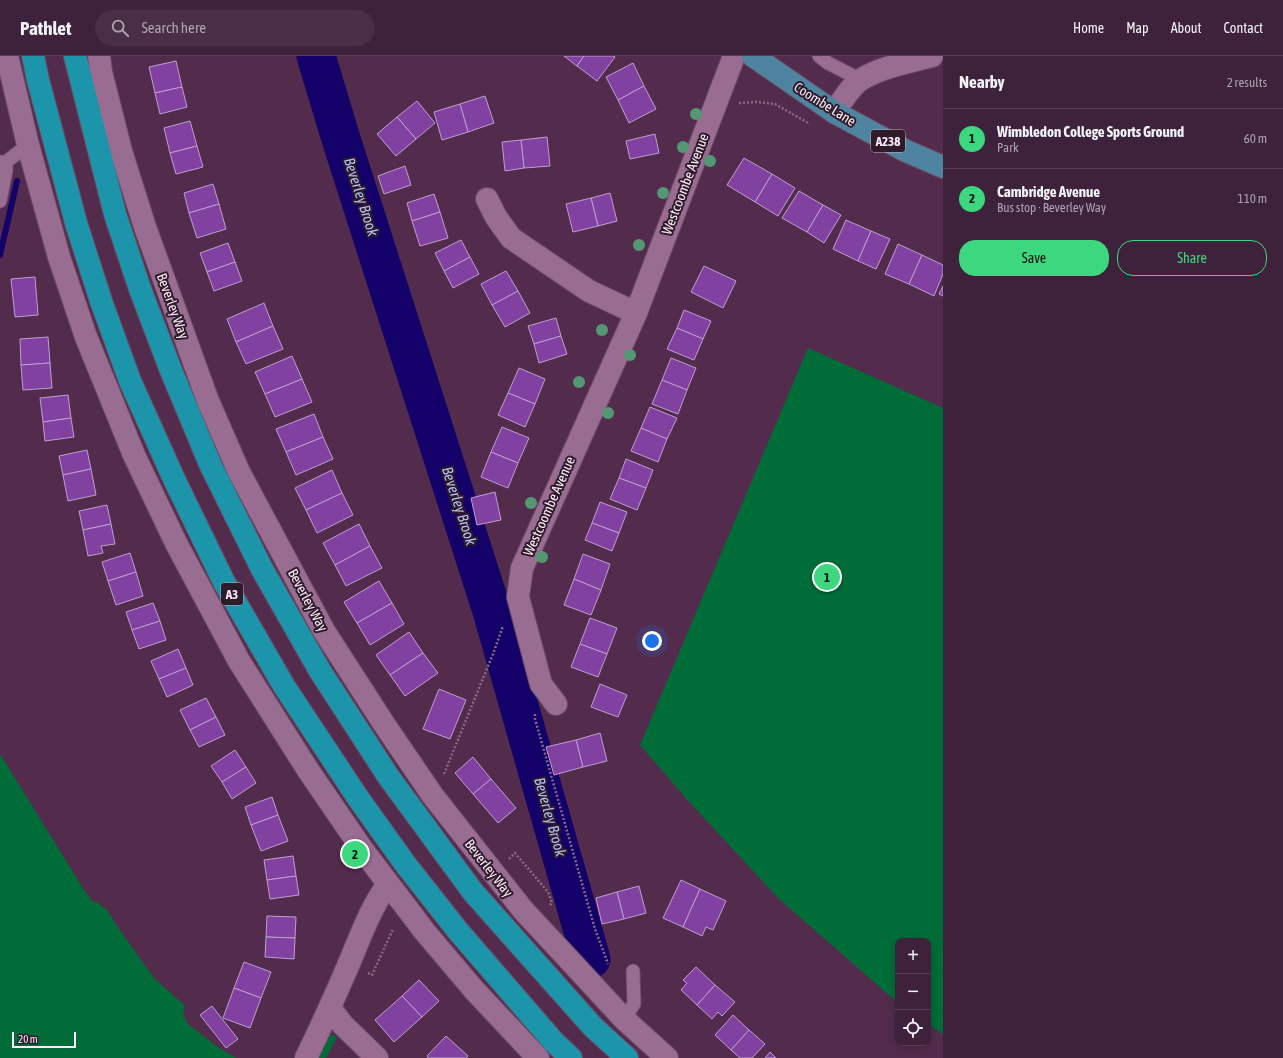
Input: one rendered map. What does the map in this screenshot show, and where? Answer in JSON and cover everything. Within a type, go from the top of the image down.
[{"type":"highway","name":"A3","points":[[33,56],[76,223],[101,300],[130,381],[174,479],[224,582],[284,686],[358,798],[406,865],[458,931],[553,1041],[571,1058]]},
{"type":"highway","name":"Beverley Way","points":[[76,61],[115,214],[143,296],[170,368],[210,464],[262,569],[320,671],[383,769],[473,892],[593,1027],[627,1058]]},
{"type":"main road","name":"Coombe Lane","points":[[754,56],[834,112],[906,151],[943,167]]},
{"type":"street","points":[[7,56],[28,145],[59,257],[86,337],[134,456],[176,543],[238,661],[313,777],[362,849],[388,884],[425,932],[475,991],[538,1058]]},
{"type":"street","name":"Beverley Way","points":[[99,56],[101,72],[121,151],[145,227],[208,401],[239,472],[324,631],[433,796],[533,922],[624,1019],[667,1058]]},
{"type":"street","name":"Westcoombe Avenue","points":[[556,704],[541,684],[519,604],[518,597],[522,568],[636,313],[734,56]]},
{"type":"street","points":[[834,112],[861,80],[878,71],[932,56]]},
{"type":"street","points":[[487,200],[496,217],[511,238],[589,290],[636,313]]},
{"type":"street","points":[[306,1058],[330,1008],[368,920],[379,897],[388,884]]},
{"type":"street","points":[[330,1008],[343,1025],[377,1058]]},
{"type":"lane","points":[[819,56],[828,63],[861,80]]},
{"type":"lane","points":[[0,201],[6,171],[3,162],[28,145]]},
{"type":"lane","points":[[624,1019],[634,1004],[633,971]]},
{"type":"path","points":[[719,97],[736,103],[757,102],[775,104],[813,126]]},
{"type":"path","points":[[433,796],[493,654],[500,631]]},
{"type":"path","points":[[536,714],[535,719],[591,914],[608,964]]},
{"type":"path","points":[[514,864],[509,858],[515,853],[548,892],[552,902]]},
{"type":"green space","points":[[808,348],[943,408],[943,1034],[931,1026],[931,938],[895,938],[895,1000],[779,899],[691,804],[640,745]]},
{"type":"green space","points":[[0,754],[84,890],[93,902],[97,902],[107,910],[154,978],[185,1006],[183,1014],[188,1024],[216,1046],[236,1058],[0,1058]]},
{"type":"green space","points":[[330,1034],[337,1037],[326,1058],[319,1058]]},
{"type":"building","points":[[564,56],[584,56],[577,66]]},
{"type":"building","points":[[584,56],[615,57],[597,81],[577,66]]},
{"type":"building","points":[[176,61],[182,87],[155,93],[149,67]]},
{"type":"building","points":[[633,63],[644,86],[618,100],[606,77]]},
{"type":"building","points":[[644,86],[656,109],[629,123],[618,100]]},
{"type":"building","points":[[182,87],[187,107],[160,114],[155,93]]},
{"type":"building","points":[[485,96],[494,123],[468,132],[460,104]]},
{"type":"building","points":[[417,101],[435,123],[416,139],[397,117]]},
{"type":"building","points":[[460,104],[468,132],[442,140],[434,112]]},
{"type":"building","points":[[397,117],[416,139],[396,156],[377,134]]},
{"type":"building","points":[[190,121],[197,146],[170,153],[164,128]]},
{"type":"building","points":[[655,134],[659,153],[630,159],[626,141]]},
{"type":"building","points":[[547,137],[550,166],[524,168],[521,140]]},
{"type":"building","points":[[521,140],[524,168],[505,171],[502,142]]},
{"type":"building","points":[[197,146],[203,167],[176,174],[170,153]]},
{"type":"building","points":[[744,158],[772,174],[755,202],[727,185]]},
{"type":"building","points":[[405,166],[411,185],[384,194],[378,176]]},
{"type":"building","points":[[772,174],[795,188],[778,216],[755,202]]},
{"type":"building","points":[[213,184],[219,204],[189,213],[184,193]]},
{"type":"building","points":[[799,191],[823,205],[807,232],[782,218]]},
{"type":"building","points":[[610,193],[617,221],[598,226],[591,198]]},
{"type":"building","points":[[434,194],[440,212],[412,221],[407,203]]},
{"type":"building","points":[[591,198],[598,226],[573,232],[566,204]]},
{"type":"building","points":[[219,204],[226,229],[197,238],[189,213]]},
{"type":"building","points":[[823,205],[841,215],[824,243],[807,232]]},
{"type":"building","points":[[440,212],[448,238],[420,246],[412,221]]},
{"type":"building","points":[[846,220],[871,231],[858,261],[833,249]]},
{"type":"building","points":[[871,231],[890,239],[876,269],[858,261]]},
{"type":"building","points":[[461,240],[470,257],[444,271],[435,253]]},
{"type":"building","points":[[228,243],[235,262],[207,272],[200,253]]},
{"type":"building","points":[[898,244],[922,255],[909,284],[885,274]]},
{"type":"building","points":[[922,255],[943,265],[943,274],[934,296],[909,284]]},
{"type":"building","points":[[470,257],[479,274],[453,288],[444,271]]},
{"type":"building","points":[[235,262],[242,281],[214,291],[207,272]]},
{"type":"building","points":[[704,266],[736,281],[723,308],[691,292]]},
{"type":"building","points":[[506,271],[518,291],[492,305],[481,284]]},
{"type":"building","points":[[35,277],[38,315],[15,317],[11,279]]},
{"type":"building","points":[[943,286],[943,296],[939,294]]},
{"type":"building","points":[[518,291],[530,313],[505,327],[492,305]]},
{"type":"building","points":[[264,303],[273,326],[236,342],[227,319]]},
{"type":"building","points":[[684,310],[711,321],[703,339],[677,328]]},
{"type":"building","points":[[556,318],[561,336],[534,344],[528,326]]},
{"type":"building","points":[[273,326],[283,349],[246,364],[236,342]]},
{"type":"building","points":[[677,328],[703,339],[694,360],[667,349]]},
{"type":"building","points":[[561,336],[567,354],[539,363],[534,344]]},
{"type":"building","points":[[48,337],[50,363],[21,365],[20,339]]},
{"type":"building","points":[[292,356],[302,379],[265,394],[255,372]]},
{"type":"building","points":[[671,358],[696,368],[687,390],[662,380]]},
{"type":"building","points":[[50,363],[52,388],[23,390],[21,365]]},
{"type":"building","points":[[519,368],[545,379],[535,404],[508,393]]},
{"type":"building","points":[[302,379],[312,402],[275,417],[265,394]]},
{"type":"building","points":[[662,380],[687,390],[678,414],[652,404]]},
{"type":"building","points":[[508,393],[535,404],[525,427],[498,415]]},
{"type":"building","points":[[68,395],[71,418],[43,422],[40,398]]},
{"type":"building","points":[[650,407],[677,418],[667,439],[641,428]]},
{"type":"building","points":[[314,414],[323,437],[286,452],[276,429]]},
{"type":"building","points":[[71,418],[74,437],[45,441],[43,422]]},
{"type":"building","points":[[502,427],[529,438],[518,463],[491,452]]},
{"type":"building","points":[[641,428],[667,439],[658,462],[631,451]]},
{"type":"building","points":[[323,437],[333,459],[296,475],[286,452]]},
{"type":"building","points":[[87,450],[91,469],[63,475],[59,456]]},
{"type":"building","points":[[491,452],[518,463],[508,488],[481,477]]},
{"type":"building","points":[[626,459],[653,470],[646,488],[619,478]]},
{"type":"building","points":[[91,469],[96,495],[68,501],[63,475]]},
{"type":"building","points":[[332,470],[342,493],[306,510],[295,488]]},
{"type":"building","points":[[619,478],[646,488],[637,510],[610,499]]},
{"type":"building","points":[[495,492],[501,520],[477,525],[471,498]]},
{"type":"building","points":[[342,493],[353,515],[317,533],[306,510]]},
{"type":"building","points":[[600,502],[627,512],[619,533],[592,523]]},
{"type":"building","points":[[107,505],[111,524],[83,530],[79,511]]},
{"type":"building","points":[[592,523],[619,533],[612,551],[585,540]]},
{"type":"building","points":[[111,524],[115,544],[101,546],[103,553],[88,556],[83,530]]},
{"type":"building","points":[[359,524],[370,546],[335,565],[323,543]]},
{"type":"building","points":[[370,546],[382,568],[346,586],[335,565]]},
{"type":"building","points":[[130,553],[136,572],[108,581],[102,562]]},
{"type":"building","points":[[583,554],[610,564],[601,590],[574,579]]},
{"type":"building","points":[[136,572],[143,596],[116,605],[108,581]]},
{"type":"building","points":[[574,579],[601,590],[591,615],[564,605]]},
{"type":"building","points":[[379,581],[392,603],[357,623],[344,602]]},
{"type":"building","points":[[153,603],[160,621],[132,630],[126,612]]},
{"type":"building","points":[[392,603],[404,624],[370,645],[357,623]]},
{"type":"building","points":[[590,618],[617,628],[607,654],[580,644]]},
{"type":"building","points":[[160,621],[166,640],[139,649],[132,630]]},
{"type":"building","points":[[409,632],[423,653],[390,675],[376,655]]},
{"type":"building","points":[[580,644],[607,654],[598,677],[571,667]]},
{"type":"building","points":[[178,649],[186,668],[159,679],[151,661]]},
{"type":"building","points":[[423,653],[438,673],[405,696],[390,675]]},
{"type":"building","points":[[186,668],[193,685],[167,697],[159,679]]},
{"type":"building","points":[[600,684],[627,695],[618,717],[591,707]]},
{"type":"building","points":[[439,689],[466,700],[450,739],[423,729]]},
{"type":"building","points":[[206,698],[216,717],[190,730],[180,710]]},
{"type":"building","points":[[216,717],[225,735],[199,747],[190,730]]},
{"type":"building","points":[[600,733],[607,761],[583,767],[576,740]]},
{"type":"building","points":[[576,740],[583,767],[554,775],[546,747]]},
{"type":"building","points":[[235,750],[246,767],[222,782],[211,766]]},
{"type":"building","points":[[473,757],[491,779],[473,794],[455,773]]},
{"type":"building","points":[[246,767],[256,783],[232,799],[222,782]]},
{"type":"building","points":[[491,779],[516,808],[498,823],[473,794]]},
{"type":"building","points":[[272,797],[278,815],[251,825],[245,807]]},
{"type":"building","points":[[278,815],[288,841],[261,851],[251,825]]},
{"type":"building","points":[[293,856],[296,876],[267,880],[264,860]]},
{"type":"building","points":[[296,876],[299,895],[270,899],[267,880]]},
{"type":"building","points":[[681,880],[700,889],[683,927],[663,918]]},
{"type":"building","points":[[639,886],[646,913],[624,919],[617,892]]},
{"type":"building","points":[[700,889],[726,901],[713,930],[706,927],[702,936],[683,927]]},
{"type":"building","points":[[617,892],[624,919],[602,924],[596,898]]},
{"type":"building","points":[[267,916],[296,917],[295,938],[266,937]]},
{"type":"building","points":[[266,937],[295,938],[294,959],[265,957]]},
{"type":"building","points":[[244,962],[271,972],[261,998],[234,988]]},
{"type":"building","points":[[696,967],[715,985],[697,1005],[681,990],[687,983],[683,980]]},
{"type":"building","points":[[419,980],[439,1001],[422,1017],[402,996]]},
{"type":"building","points":[[715,985],[735,1002],[722,1016],[718,1012],[712,1019],[697,1005]]},
{"type":"building","points":[[234,988],[261,998],[250,1028],[223,1018]]},
{"type":"building","points":[[402,996],[422,1017],[394,1042],[375,1020]]},
{"type":"building","points":[[212,1006],[238,1039],[226,1048],[200,1015]]},
{"type":"building","points":[[733,1015],[749,1030],[731,1050],[715,1035]]},
{"type":"building","points":[[749,1030],[765,1044],[752,1058],[740,1058],[731,1050]]},
{"type":"building","points":[[446,1036],[468,1056],[466,1058],[428,1058],[427,1056]]},
{"type":"building","points":[[770,1052],[776,1058],[765,1058]]},
{"type":"waterway","name":"Beverley Brook","points":[[316,56],[341,139],[492,611],[591,959]]},
{"type":"waterway","points":[[0,255],[17,181]]},
{"type":"place","name":"Wimbledon College Sports Ground","points":[[827,577]]},
{"type":"place","name":"Cambridge Avenue","points":[[355,854]]}]
